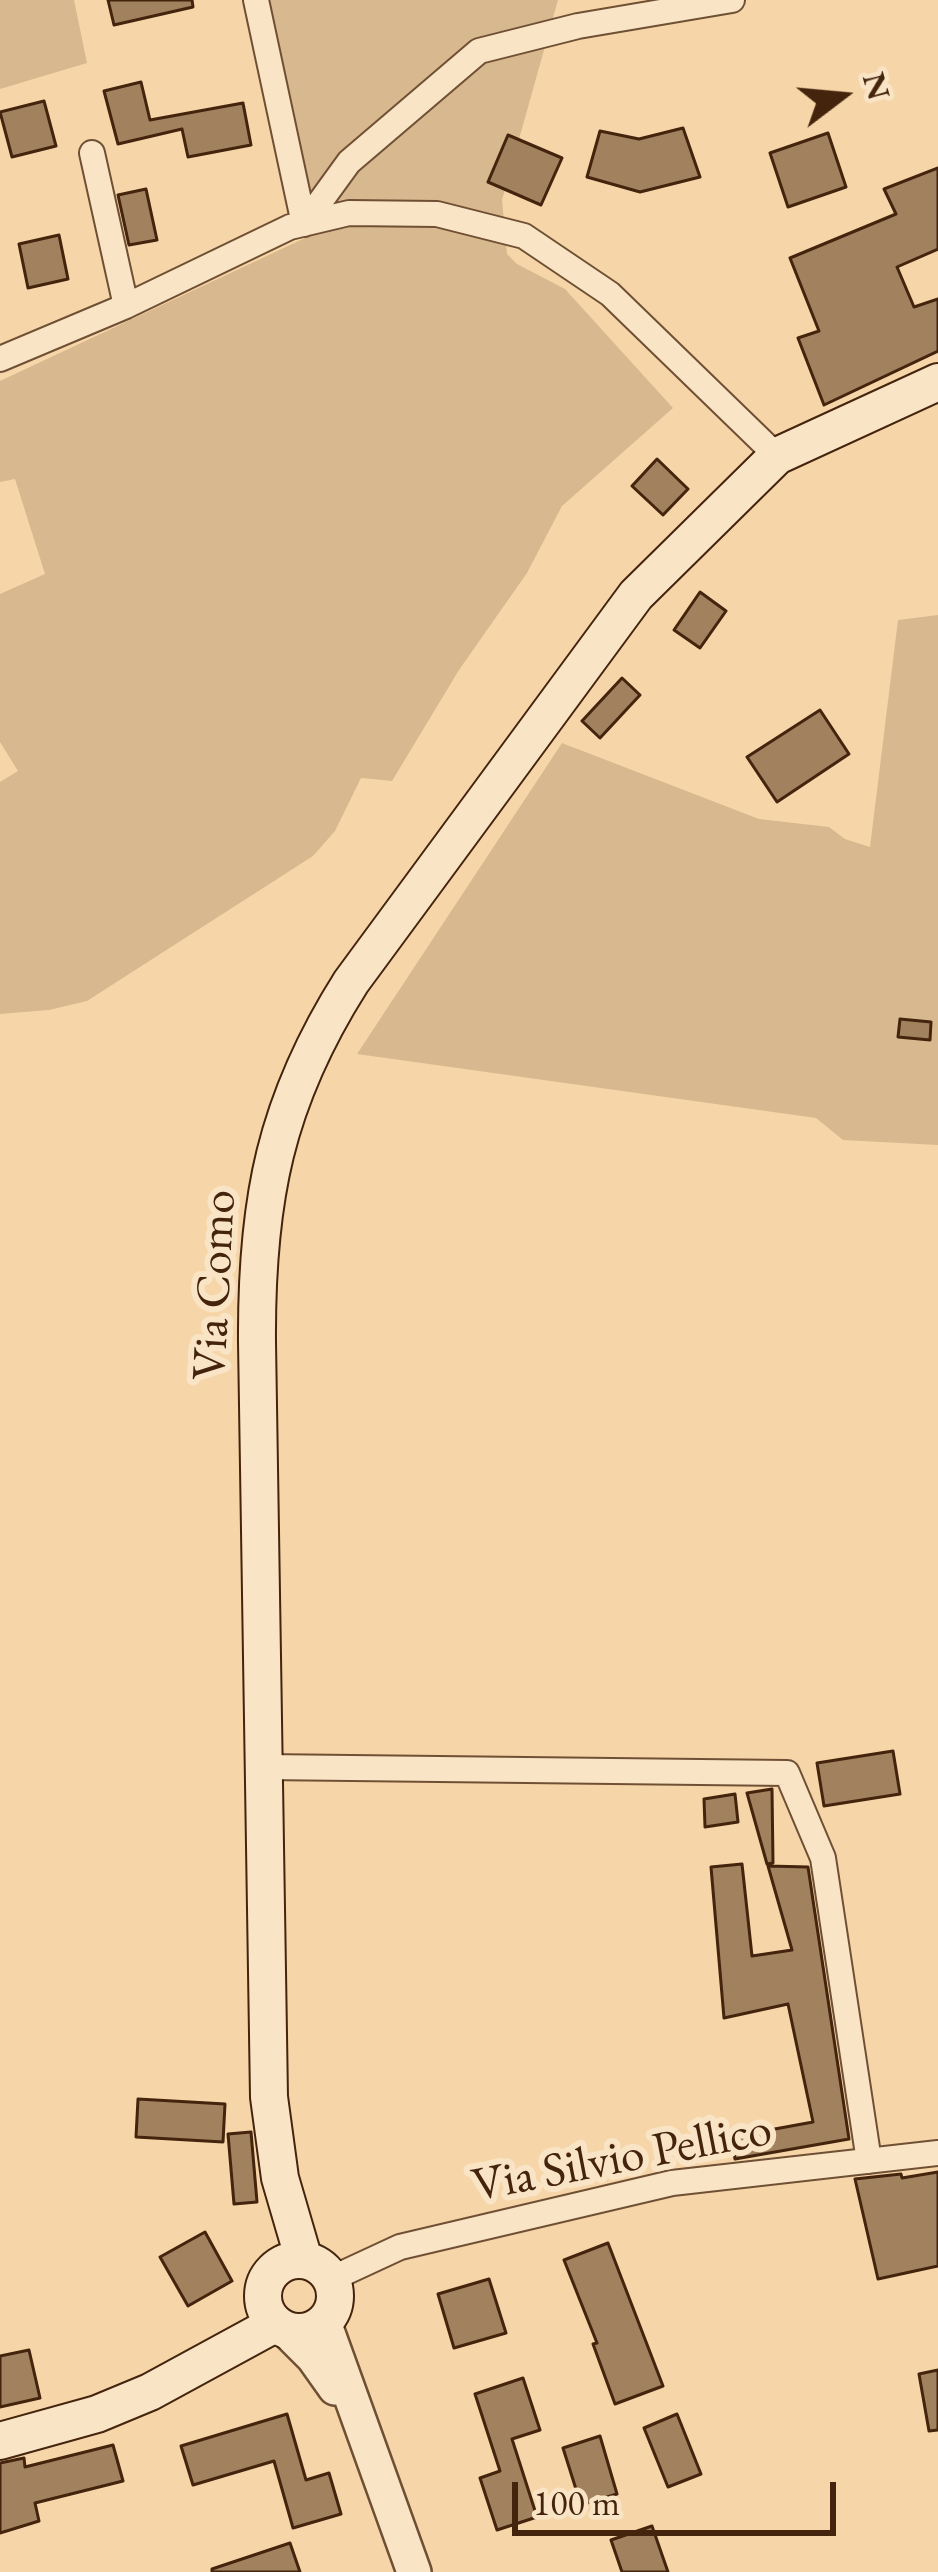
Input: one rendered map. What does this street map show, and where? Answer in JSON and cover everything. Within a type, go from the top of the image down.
[{"type":"main road","name":"Via Como","points":[[288,2294],[266,2013],[256,1268],[262,1208],[291,1098],[324,1024],[351,982],[636,595],[777,456],[938,382]]},
{"type":"main road","points":[[0,2440],[97,2414],[178,2378],[288,2294],[305,2332],[324,2322]]},
{"type":"street","points":[[256,0],[304,224]]},
{"type":"street","points":[[304,224],[349,162],[479,51],[578,26],[732,0]]},
{"type":"street","points":[[92,153],[126,306]]},
{"type":"street","points":[[0,359],[304,224],[350,213],[437,214],[524,236],[610,294],[777,456]]},
{"type":"street","points":[[264,1767],[787,1773],[824,1858],[869,2161]]},
{"type":"street","name":"Via Silvio Pellico","points":[[288,2294],[400,2247],[672,2182],[938,2153]]},
{"type":"street","name":"Via Como","points":[[288,2294],[384,2489]]},
{"type":"street","name":"Via Como","points":[[324,2322],[414,2572]]},
{"type":"shaded area","points":[[0,0],[74,0],[87,63],[0,89]]},
{"type":"shaded area","points":[[246,0],[558,0],[502,200],[507,254],[565,289],[673,408],[562,506],[527,573],[459,670],[392,781],[361,778],[335,831],[313,856],[87,1001],[0,1014],[0,782],[18,771],[0,742],[0,594],[45,574],[15,479],[0,482],[0,381],[320,231]]},
{"type":"shaded area","points":[[938,615],[938,1145],[843,1140],[816,1118],[357,1054],[562,743],[759,819],[829,827],[845,839],[870,847],[898,620]]},
{"type":"building","points":[[108,0],[192,0],[193,7],[114,25]]},
{"type":"building","points":[[141,82],[150,120],[243,103],[251,145],[188,157],[182,129],[118,144],[104,91]]},
{"type":"building","points":[[44,101],[56,146],[12,157],[0,112]]},
{"type":"building","points":[[683,128],[700,177],[640,192],[587,177],[600,131],[639,139]]},
{"type":"building","points":[[828,133],[846,187],[788,207],[770,153]]},
{"type":"building","points":[[508,135],[562,158],[541,205],[488,182]]},
{"type":"building","points":[[938,168],[938,249],[897,267],[914,307],[938,299],[938,351],[824,405],[798,338],[819,331],[790,258],[896,214],[884,189]]},
{"type":"building","points":[[146,189],[157,240],[129,245],[118,195]]},
{"type":"building","points":[[59,235],[68,279],[28,288],[19,244]]},
{"type":"building","points":[[657,459],[688,489],[663,515],[632,486]]},
{"type":"building","points":[[700,592],[726,611],[700,648],[674,630]]},
{"type":"building","points":[[622,678],[640,695],[600,738],[582,721]]},
{"type":"building","points":[[820,710],[849,754],[777,802],[747,757]]},
{"type":"building","points":[[900,1019],[931,1022],[930,1040],[898,1037]]},
{"type":"building","points":[[893,1751],[900,1794],[824,1806],[817,1763]]},
{"type":"building","points":[[772,1789],[773,1863],[767,1864],[747,1793]]},
{"type":"building","points":[[735,1794],[738,1822],[705,1827],[704,1799]]},
{"type":"building","points":[[742,1864],[752,1956],[792,1950],[768,1866],[808,1867],[849,2139],[735,2159],[731,2137],[813,2122],[788,2004],[724,2018],[711,1867]]},
{"type":"building","points":[[138,2099],[225,2104],[223,2142],[136,2137]]},
{"type":"building","points":[[251,2132],[257,2202],[234,2204],[228,2134]]},
{"type":"building","points":[[938,2172],[938,2266],[878,2279],[855,2179]]},
{"type":"building","points":[[205,2232],[232,2281],[188,2306],[160,2257]]},
{"type":"building","points":[[608,2243],[663,2386],[615,2404],[564,2260]]},
{"type":"building","points":[[489,2279],[506,2333],[454,2348],[438,2294]]},
{"type":"building","points":[[29,2350],[40,2398],[0,2407],[0,2356]]},
{"type":"building","points":[[938,2370],[938,2430],[929,2431],[919,2374]]},
{"type":"building","points":[[523,2378],[540,2430],[512,2439],[537,2517],[497,2530],[480,2478],[500,2471],[475,2394]]},
{"type":"building","points":[[287,2414],[306,2480],[329,2473],[341,2514],[293,2528],[274,2461],[193,2485],[181,2446]]},
{"type":"building","points":[[677,2414],[701,2474],[668,2487],[644,2428]]},
{"type":"building","points":[[600,2436],[617,2494],[581,2505],[563,2448]]},
{"type":"building","points":[[113,2445],[123,2481],[35,2503],[39,2521],[0,2533],[0,2463],[24,2458],[25,2467]]},
{"type":"building","points":[[652,2526],[668,2572],[622,2572],[611,2540]]},
{"type":"building","points":[[290,2543],[300,2572],[212,2572],[212,2569]]}]
